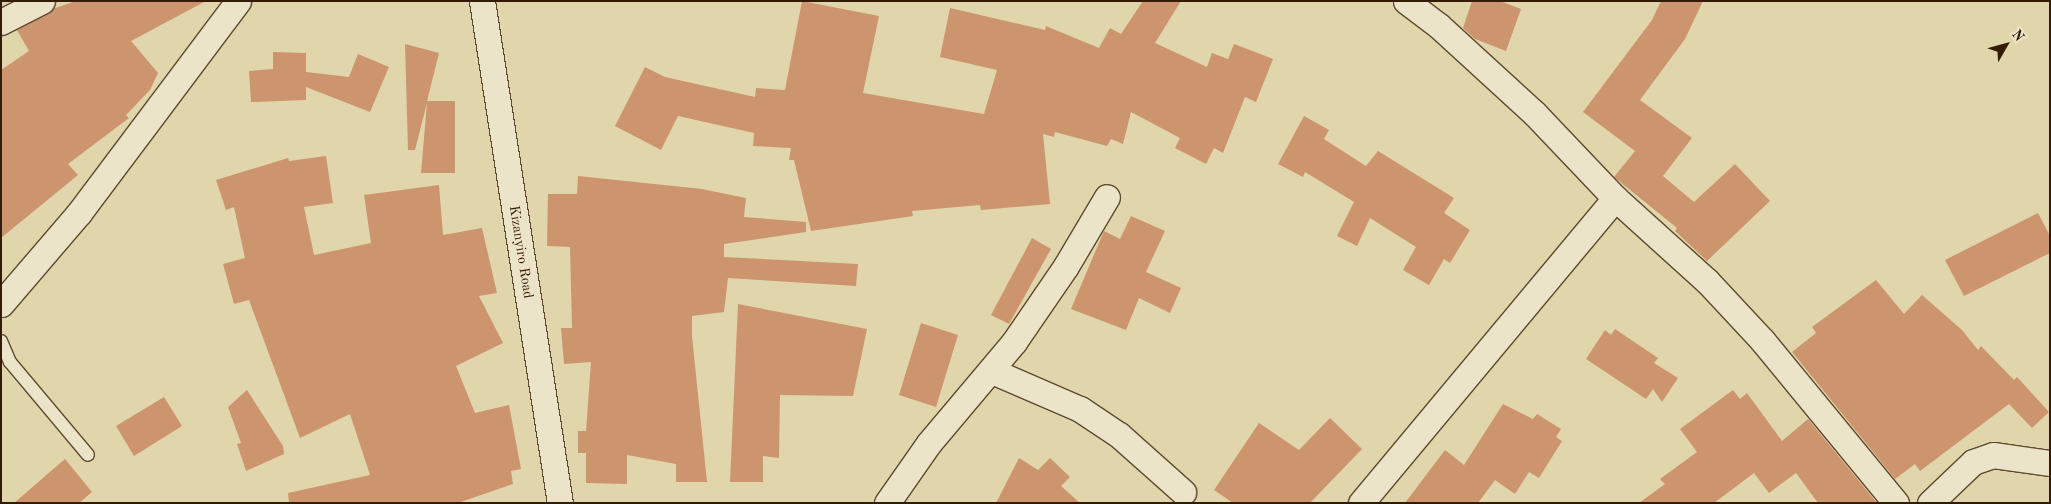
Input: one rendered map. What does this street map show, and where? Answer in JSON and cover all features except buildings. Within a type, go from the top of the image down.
[{"type":"street","points":[[1,22],[42,1]]},
{"type":"street","points":[[1,304],[79,213],[238,1]]},
{"type":"street","name":"Kizanyiro Road","points":[[482,1],[560,503]]},
{"type":"street","points":[[1406,1],[1439,26],[1535,114],[1615,198],[1706,282],[1762,340],[1896,503]]},
{"type":"street","points":[[887,503],[929,443],[992,370],[1066,266],[1107,197]]},
{"type":"street","points":[[1361,503],[1615,198]]},
{"type":"street","points":[[992,370],[1080,409],[1119,435],[1183,492]]},
{"type":"street","points":[[1930,503],[1973,462],[1986,457],[1993,455],[2050,463]]},
{"type":"lane","points":[[1,341],[10,362],[88,455]]}]
